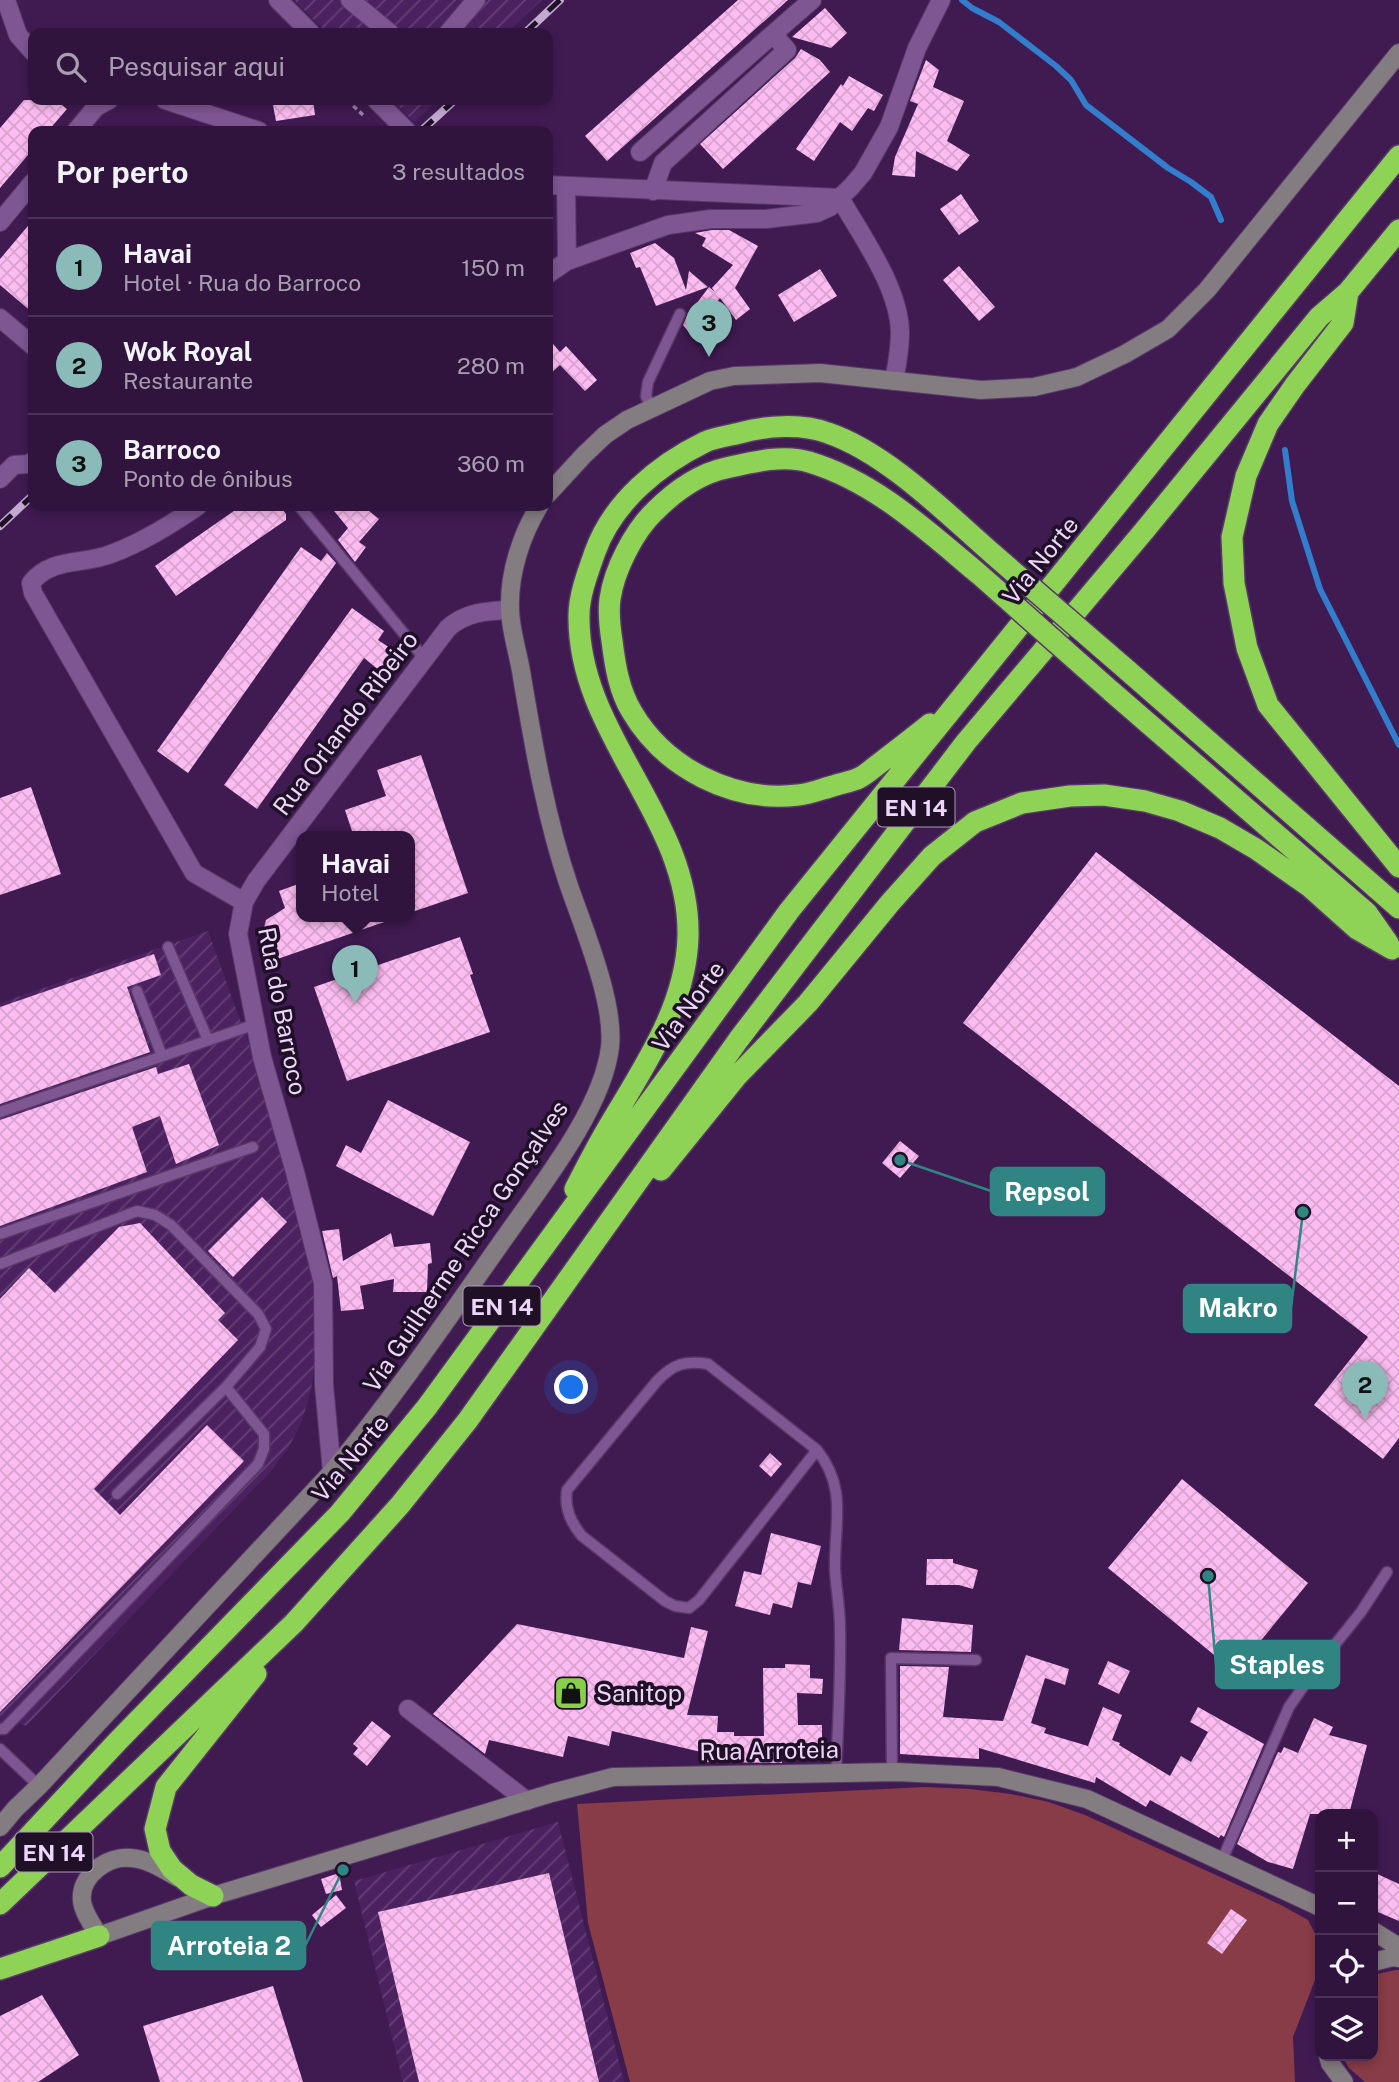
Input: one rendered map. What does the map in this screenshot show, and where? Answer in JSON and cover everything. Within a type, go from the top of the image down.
[{"type":"highway","name":"Via Norte","points":[[0,1867],[117,1742],[340,1513],[427,1407],[538,1259],[789,911],[1399,156]]},
{"type":"highway","name":"EN 14","points":[[0,1904],[294,1623],[400,1505],[468,1419],[739,1039],[966,742],[1320,317],[1348,292],[1399,230]]},
{"type":"highway","points":[[1348,292],[1343,323],[1268,424],[1246,476],[1232,537],[1234,583],[1247,648],[1268,705],[1399,867]]},
{"type":"highway","points":[[538,1259],[606,1130],[660,1041],[681,981],[688,938],[686,897],[673,852],[653,809],[630,772],[592,695],[582,648],[579,614],[586,575],[599,539],[614,515],[652,475],[692,448],[756,429],[800,427],[825,432],[850,442],[886,465],[994,555],[1399,908]]},
{"type":"highway","points":[[957,704],[860,778],[799,795],[759,796],[702,777],[672,758],[650,736],[631,712],[619,681],[609,624],[610,598],[622,559],[646,520],[667,499],[690,482],[714,471],[784,458],[807,461],[865,484],[979,575],[1367,914],[1396,952]]},
{"type":"highway","points":[[517,1349],[737,1076],[808,1003],[932,856],[975,822],[1022,803],[1070,796],[1104,795],[1145,801],[1180,811],[1220,828],[1256,849],[1310,887],[1357,929],[1396,952]]},
{"type":"highway","points":[[213,1896],[191,1885],[173,1869],[160,1852],[155,1829],[166,1787],[294,1623]]},
{"type":"highway","points":[[0,1969],[99,1936]]},
{"type":"street","points":[[6,0],[18,35],[28,46]]},
{"type":"street","points":[[278,0],[306,28]]},
{"type":"street","points":[[350,0],[384,28]]},
{"type":"street","points":[[452,28],[476,0]]},
{"type":"street","points":[[640,152],[812,0]]},
{"type":"street","points":[[553,271],[567,261],[668,225],[711,219],[766,219],[817,213],[830,207],[863,173],[889,127],[917,48],[941,0]]},
{"type":"street","points":[[653,191],[663,163],[787,50],[773,34]]},
{"type":"street","points":[[553,489],[605,435],[627,419],[710,381],[734,376],[820,373],[981,390],[1034,387],[1077,377],[1125,354],[1168,328],[1207,290],[1399,53]]},
{"type":"street","points":[[695,103],[709,120]]},
{"type":"street","points":[[80,126],[95,105]]},
{"type":"street","points":[[180,105],[244,126]]},
{"type":"street","points":[[381,105],[402,126]]},
{"type":"street","points":[[567,261],[557,186],[840,198]]},
{"type":"street","points":[[0,222],[28,188]]},
{"type":"street","points":[[840,198],[871,251],[896,305],[900,330],[894,381]]},
{"type":"street","points":[[0,318],[28,342]]},
{"type":"street","points":[[0,479],[14,465],[28,464]]},
{"type":"street","name":"Rua do Barroco","points":[[191,511],[162,531],[109,555],[49,566],[31,583],[33,593],[194,873],[244,902],[238,934],[262,1057],[323,1283],[324,1385],[332,1472]]},
{"type":"street","name":"Via Guilherme Ricca Gonçalves","points":[[0,1827],[7,1814],[39,1786],[332,1472],[407,1377],[554,1166],[593,1102],[605,1075],[610,1045],[608,1006],[560,858],[541,784],[510,610],[513,575],[527,525],[536,511]]},
{"type":"street","name":"Rua Orlando Ribeiro","points":[[244,902],[256,881],[448,628],[468,615],[510,610]]},
{"type":"street","points":[[408,1709],[527,1801]]},
{"type":"street","name":"Rua Arroteia","points":[[99,1936],[213,1896],[612,1777],[892,1773],[998,1777],[1087,1799],[1222,1860],[1315,1906]]},
{"type":"street","points":[[99,1936],[82,1901],[85,1885],[90,1877],[96,1869],[110,1860],[130,1857],[154,1864],[191,1885]]},
{"type":"street","points":[[1378,1934],[1399,1947]]},
{"type":"street","points":[[1378,1961],[1399,1958]]},
{"type":"street","points":[[1329,2061],[1344,2082]]},
{"type":"lane","points":[[651,408],[646,396],[648,382],[680,314]]},
{"type":"lane","points":[[303,511],[424,658]]},
{"type":"lane","points":[[168,947],[208,1040]]},
{"type":"lane","points":[[137,991],[162,1056]]},
{"type":"lane","points":[[0,1112],[256,1024]]},
{"type":"lane","points":[[0,1234],[253,1147]]},
{"type":"lane","points":[[0,1264],[137,1211],[155,1215],[171,1225],[249,1304],[266,1329],[260,1347],[226,1387],[117,1494]]},
{"type":"lane","points":[[817,1450],[699,1600],[689,1608],[665,1601],[582,1536],[574,1526],[567,1506],[567,1490],[657,1381],[678,1364],[708,1364],[817,1450],[826,1460],[838,1500],[835,1567],[840,1626],[836,1773]]},
{"type":"lane","points":[[0,1729],[4,1729],[258,1464],[264,1449],[264,1434],[226,1387]]},
{"type":"lane","points":[[1222,1860],[1289,1707],[1361,1612],[1387,1572]]},
{"type":"lane","points":[[892,1773],[891,1658],[976,1660]]},
{"type":"lane","points":[[0,1749],[39,1786]]},
{"type":"path","points":[[353,105],[366,119]]},
{"type":"shaded area","points":[[294,0],[542,0],[512,28],[322,28]]},
{"type":"shaded area","points":[[397,105],[433,105],[414,122]]},
{"type":"shaded area","points":[[208,931],[295,1172],[305,1214],[314,1294],[316,1356],[311,1390],[302,1421],[289,1447],[271,1471],[26,1726],[8,1719],[0,1726],[0,1003]]},
{"type":"shaded area","points":[[925,1787],[1011,1794],[1049,1802],[1085,1815],[1308,1920],[1315,1933],[1315,1980],[1293,2037],[1295,2082],[630,2082],[588,1923],[577,1804]]},
{"type":"shaded area","points":[[558,1822],[624,2082],[403,2082],[354,1881]]},
{"type":"shaded area","points":[[1399,1970],[1399,2082],[1365,2082],[1345,2061],[1378,2061],[1378,1974]]},
{"type":"building","points":[[738,0],[788,0],[607,161],[585,136]]},
{"type":"building","points":[[825,8],[847,33],[831,48],[792,37]]},
{"type":"building","points":[[801,49],[820,60],[830,72],[723,169],[700,144],[795,58]]},
{"type":"building","points":[[926,60],[939,70],[933,87],[964,101],[947,141],[970,155],[957,171],[916,151],[915,177],[892,175],[895,157],[918,104],[910,101]]},
{"type":"building","points":[[849,76],[883,95],[874,111],[868,108],[852,131],[840,122],[814,161],[796,149]]},
{"type":"building","points":[[24,100],[28,100],[28,105],[62,105],[67,109],[52,126],[28,126],[28,155],[0,188],[0,128]]},
{"type":"building","points":[[273,105],[314,105],[315,115],[276,121]]},
{"type":"building","points":[[961,194],[979,221],[959,235],[940,209]]},
{"type":"building","points":[[28,226],[28,309],[0,285],[0,259]]},
{"type":"building","points":[[729,230],[758,246],[735,288],[750,309],[736,320],[720,298],[691,335],[683,325],[687,316],[709,287],[715,292],[712,288],[733,265],[702,246],[706,238],[695,233]]},
{"type":"building","points":[[655,243],[674,258],[686,290],[689,271],[708,287],[656,306],[640,267],[636,268],[630,253]]},
{"type":"building","points":[[959,266],[995,307],[979,321],[943,280]]},
{"type":"building","points":[[820,269],[837,296],[794,322],[778,295]]},
{"type":"building","points":[[553,344],[560,352],[566,346],[597,380],[585,391],[560,365],[553,371]]},
{"type":"building","points":[[234,511],[284,511],[286,514],[286,520],[176,596],[155,566]]},
{"type":"building","points":[[334,511],[369,511],[379,519],[359,542],[366,547],[355,562],[338,540],[348,528]]},
{"type":"building","points":[[301,547],[321,561],[327,553],[336,563],[188,773],[157,751]]},
{"type":"building","points":[[352,608],[384,631],[378,640],[393,650],[388,656],[395,661],[385,675],[364,658],[257,809],[224,785]]},
{"type":"building","points":[[421,755],[468,893],[415,911],[415,831],[352,831],[345,810],[386,796],[377,770]]},
{"type":"building","points":[[31,787],[61,874],[0,895],[0,798]]},
{"type":"building","points":[[1096,852],[1399,1086],[1399,1438],[1383,1459],[1314,1405],[1368,1337],[963,1023]]},
{"type":"building","points":[[296,885],[296,922],[384,922],[263,964],[260,943],[266,920],[285,908],[279,891]]},
{"type":"building","points":[[460,937],[490,1032],[347,1081],[314,987]]},
{"type":"building","points":[[154,954],[161,975],[127,987],[150,1052],[0,1104],[0,1007]]},
{"type":"building","points":[[189,1064],[219,1145],[176,1164],[160,1116],[132,1127],[147,1172],[0,1226],[0,1120],[156,1067],[158,1074]]},
{"type":"building","points":[[388,1100],[470,1142],[433,1216],[336,1166],[346,1145],[361,1153]]},
{"type":"building","points":[[900,1141],[919,1156],[900,1178],[882,1163]]},
{"type":"building","points":[[262,1197],[287,1222],[233,1277],[208,1251]]},
{"type":"building","points":[[140,1223],[225,1313],[218,1320],[238,1340],[94,1489],[120,1515],[207,1425],[244,1461],[0,1712],[0,1299],[29,1268],[55,1293],[119,1227]]},
{"type":"building","points":[[339,1229],[343,1261],[391,1233],[394,1247],[430,1243],[432,1263],[428,1264],[427,1292],[393,1292],[394,1279],[360,1286],[364,1309],[341,1311],[337,1276],[333,1278],[322,1231]]},
{"type":"building","points":[[770,1453],[782,1464],[771,1477],[759,1466]]},
{"type":"building","points":[[1182,1479],[1308,1583],[1235,1672],[1108,1568]]},
{"type":"building","points":[[771,1533],[821,1546],[811,1585],[798,1582],[792,1608],[773,1603],[770,1615],[735,1606],[744,1571],[761,1575]]},
{"type":"building","points":[[927,1559],[953,1559],[953,1563],[978,1570],[973,1589],[959,1585],[926,1585]]},
{"type":"building","points":[[902,1618],[973,1625],[971,1652],[899,1650]]},
{"type":"building","points":[[517,1624],[684,1658],[691,1627],[708,1631],[687,1715],[718,1716],[717,1732],[734,1732],[734,1736],[764,1736],[763,1668],[785,1668],[785,1664],[810,1665],[810,1678],[823,1679],[822,1694],[797,1693],[798,1725],[822,1725],[822,1757],[782,1757],[782,1763],[701,1762],[701,1752],[612,1731],[609,1746],[568,1736],[563,1757],[489,1740],[485,1754],[433,1714]]},
{"type":"building","points":[[1026,1655],[1069,1669],[1065,1685],[1045,1678],[1031,1723],[1046,1728],[1044,1733],[1088,1746],[1103,1707],[1122,1715],[1112,1740],[1170,1776],[1181,1756],[1191,1762],[1208,1732],[1190,1722],[1198,1707],[1264,1744],[1224,1837],[1221,1835],[1219,1838],[1150,1800],[1146,1807],[1096,1777],[1095,1783],[979,1748],[979,1759],[900,1754],[900,1666],[949,1667],[943,1717],[1003,1721]]},
{"type":"building","points":[[1108,1661],[1130,1671],[1119,1694],[1098,1684]]},
{"type":"building","points":[[1314,1718],[1333,1727],[1329,1735],[1367,1745],[1350,1809],[1315,1809],[1315,1814],[1310,1814],[1293,1869],[1268,1862],[1237,1844],[1278,1752],[1281,1753],[1284,1747],[1298,1753]]},
{"type":"building","points":[[372,1721],[391,1736],[367,1766],[353,1754],[358,1748],[353,1744]]},
{"type":"building","points":[[339,1873],[342,1890],[326,1894],[321,1879]]},
{"type":"building","points":[[549,1873],[599,2082],[419,2082],[378,1912]]},
{"type":"building","points":[[1378,1874],[1399,1884],[1399,1921],[1378,1912]]},
{"type":"building","points":[[336,1895],[346,1908],[321,1927],[312,1915]]},
{"type":"building","points":[[1231,1909],[1247,1920],[1222,1954],[1207,1943]]},
{"type":"building","points":[[273,1986],[303,2082],[160,2082],[143,2026]]},
{"type":"building","points":[[42,1995],[79,2055],[38,2082],[0,2082],[0,2016]]},
{"type":"waterway","points":[[962,0],[999,22],[1056,66],[1071,80],[1086,105],[1168,168],[1211,197],[1221,220]]},
{"type":"waterway","points":[[1285,450],[1292,501],[1320,589],[1399,745]]},
{"type":"railway","points":[[530,28],[560,0]]},
{"type":"railway","points":[[426,126],[450,105]]},
{"type":"railway","points":[[0,526],[28,500]]},
{"type":"place","name":"Barroco","points":[[709,357]]},
{"type":"place","name":"Havai","points":[[355,1003]]},
{"type":"place","name":"Repsol","points":[[900,1160]]},
{"type":"place","name":"Makro","points":[[1303,1212]]},
{"type":"place","name":"Wok Royal","points":[[1365,1419]]},
{"type":"place","name":"Staples","points":[[1208,1576]]},
{"type":"place","name":"Sanitop","points":[[571,1693]]},
{"type":"place","name":"Arroteia 2","points":[[343,1870]]}]
